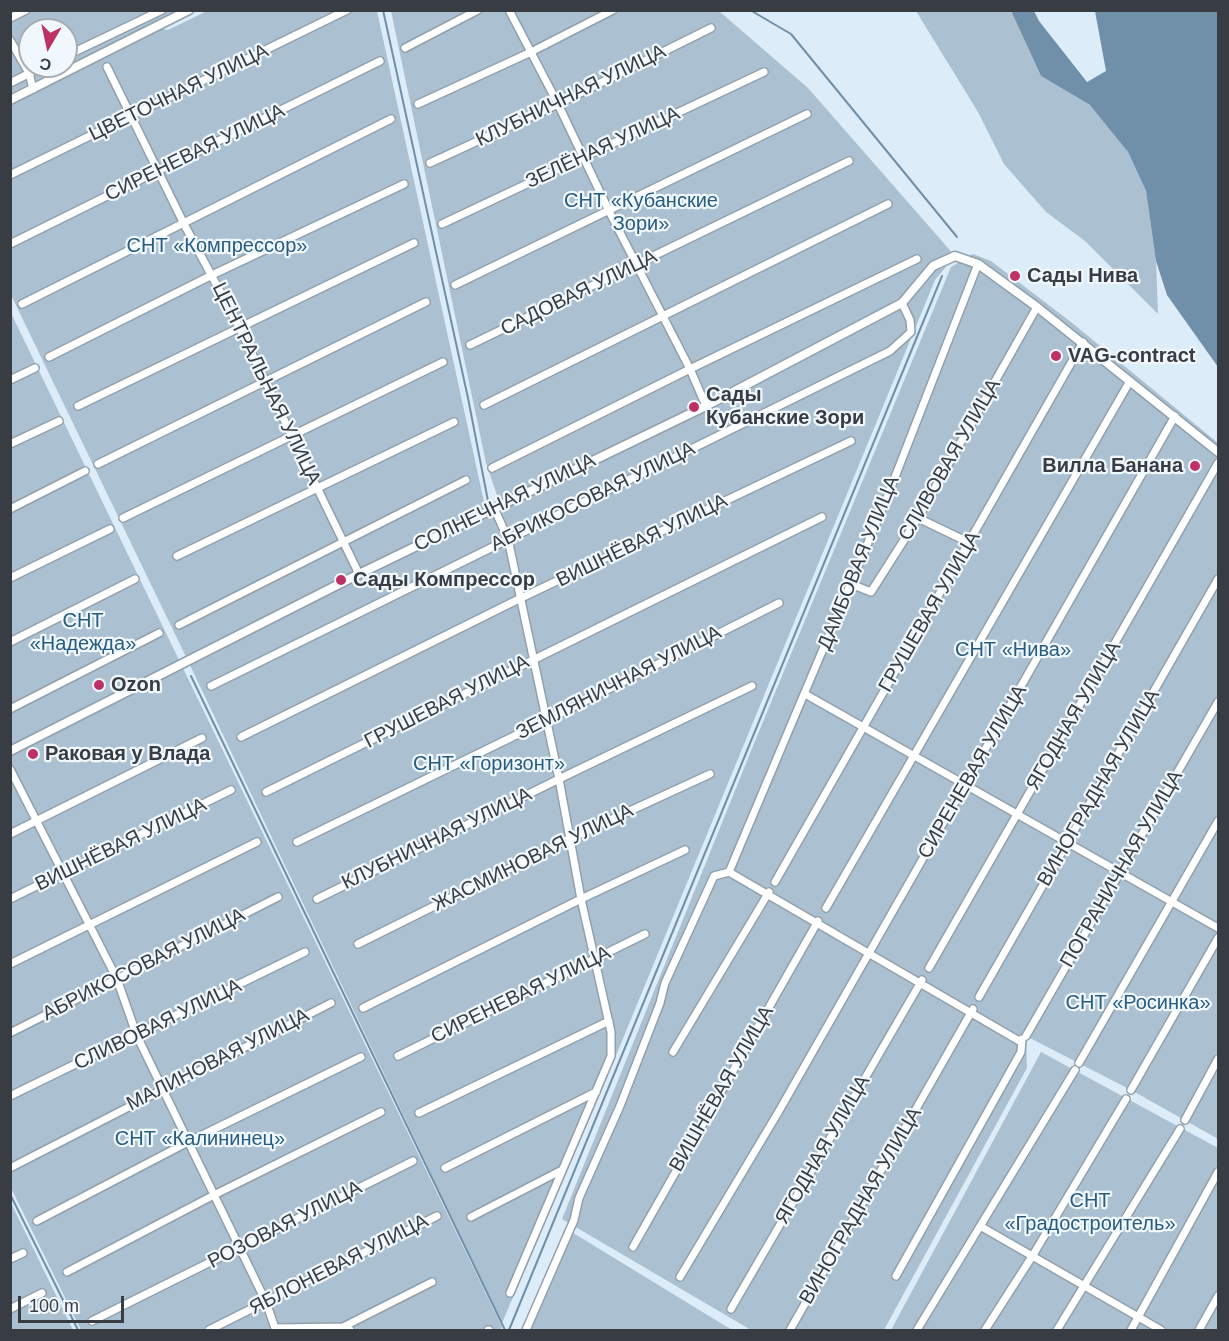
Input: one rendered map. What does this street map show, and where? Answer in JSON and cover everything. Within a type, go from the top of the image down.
[{"type":"street","points":[[10,18],[26,10]]},
{"type":"street","points":[[78,50],[162,10]]},
{"type":"street","points":[[10,100],[189,10]]},
{"type":"street","name":"ЦВЕТОЧНАЯ УЛИЦА","points":[[10,175],[347,10]]},
{"type":"street","points":[[405,48],[478,10]]},
{"type":"street","points":[[508,10],[558,104],[609,211],[690,369],[706,406]]},
{"type":"street","points":[[418,104],[613,10]]},
{"type":"street","name":"КЛУБНИЧНАЯ УЛИЦА","points":[[430,163],[558,104],[711,28]]},
{"type":"street","points":[[10,40],[18,54]]},
{"type":"street","name":"СИРЕНЕВАЯ УЛИЦА","points":[[10,244],[380,61]]},
{"type":"street","name":"ЦЕНТРАЛЬНАЯ УЛИЦА","points":[[106,67],[157,172],[266,381],[359,574]]},
{"type":"street","name":"ЗЕЛЁНАЯ УЛИЦА","points":[[442,224],[764,72]]},
{"type":"street","points":[[30,78],[33,89]]},
{"type":"street","points":[[455,285],[807,114]]},
{"type":"street","points":[[22,304],[391,119]]},
{"type":"street","name":"САДОВАЯ УЛИЦА","points":[[470,345],[849,161]]},
{"type":"street","points":[[49,357],[212,275],[404,184]]},
{"type":"street","points":[[484,405],[888,204]]},
{"type":"street","points":[[78,406],[414,243]]},
{"type":"street","name":"СОЛНЕЧНАЯ УЛИЦА","points":[[10,751],[359,574],[706,406],[902,303],[933,266],[955,256],[978,264]]},
{"type":"street","points":[[492,468],[917,259]]},
{"type":"street","points":[[978,264],[1083,342],[1218,452]]},
{"type":"street","name":"ДАМБОВАЯ УЛИЦА","points":[[729,872],[888,495],[978,264]]},
{"type":"street","points":[[98,464],[426,302]]},
{"type":"street","name":"АБРИКОСОВАЯ УЛИЦА","points":[[211,686],[890,351],[911,332],[910,320],[902,303]]},
{"type":"street","name":"СЛИВОВАЯ УЛИЦА","points":[[851,584],[871,592],[918,518],[1037,307]]},
{"type":"street","name":"ГРУШЕВАЯ УЛИЦА","points":[[775,882],[1083,342]]},
{"type":"street","points":[[123,518],[443,362]]},
{"type":"street","points":[[10,380],[35,368]]},
{"type":"street","points":[[826,908],[1130,381]]},
{"type":"street","name":"СИРЕНЕВАЯ УЛИЦА","points":[[681,1277],[966,785],[1175,416]]},
{"type":"street","points":[[10,444],[59,421]]},
{"type":"street","points":[[177,556],[454,422]]},
{"type":"street","name":"ВИШНЁВАЯ УЛИЦА","points":[[241,737],[519,599],[850,441]]},
{"type":"street","name":"ЯГОДНАЯ УЛИЦА","points":[[929,968],[1218,463]]},
{"type":"street","points":[[10,509],[85,471]]},
{"type":"street","points":[[179,626],[466,480]]},
{"type":"street","points":[[494,508],[508,538],[519,599],[559,778],[581,899],[611,1032],[611,1056],[510,1293]]},
{"type":"street","name":"ГРУШЕВАЯ УЛИЦА","points":[[266,792],[822,517]]},
{"type":"street","points":[[918,518],[970,543]]},
{"type":"street","points":[[10,578],[110,530]]},
{"type":"street","points":[[10,642],[135,579]]},
{"type":"street","name":"ВИНОГРАДНАЯ УЛИЦА","points":[[980,998],[1218,579]]},
{"type":"street","name":"ЗЕМЛЯНИЧНАЯ УЛИЦА","points":[[297,842],[779,603]]},
{"type":"street","points":[[10,709],[159,633]]},
{"type":"street","name":"КЛУБНИЧНАЯ УЛИЦА","points":[[317,899],[559,778],[752,686]]},
{"type":"street","points":[[805,694],[1218,928]]},
{"type":"street","name":"ПОГРАНИЧНАЯ УЛИЦА","points":[[1023,1039],[1218,702]]},
{"type":"street","points":[[10,834],[202,738]]},
{"type":"street","points":[[10,769],[117,979],[137,1036],[266,1302],[275,1328],[347,1329],[432,1282]]},
{"type":"street","name":"ЖАСМИНОВАЯ УЛИЦА","points":[[357,944],[571,838],[710,774]]},
{"type":"street","name":"ВИШНЁВАЯ УЛИЦА","points":[[10,900],[231,790]]},
{"type":"street","points":[[917,1330],[1070,1078],[1218,821]]},
{"type":"street","points":[[10,964],[258,842]]},
{"type":"street","points":[[363,1008],[581,899],[685,850]]},
{"type":"street","points":[[526,1330],[574,1220],[579,1198],[606,1138],[666,983],[707,889],[714,876],[729,872],[921,981],[971,1014],[1023,1039],[1022,1052],[896,1276]]},
{"type":"street","points":[[673,1052],[768,893]]},
{"type":"street","name":"АБРИКОСОВАЯ УЛИЦА","points":[[10,1033],[278,897]]},
{"type":"street","name":"ВИШНЁВАЯ УЛИЦА","points":[[633,1247],[818,922]]},
{"type":"street","name":"СИРЕНЕВАЯ УЛИЦА","points":[[398,1056],[645,934]]},
{"type":"street","points":[[1133,1087],[1218,938]]},
{"type":"street","name":"СЛИВОВАЯ УЛИЦА","points":[[10,1096],[305,952]]},
{"type":"street","name":"ЯГОДНАЯ УЛИЦА","points":[[731,1309],[921,981]]},
{"type":"street","name":"МАЛИНОВАЯ УЛИЦА","points":[[10,1168],[331,1003]]},
{"type":"street","name":"ВИНОГРАДНАЯ УЛИЦА","points":[[790,1330],[971,1014]]},
{"type":"street","points":[[419,1113],[609,1021]]},
{"type":"street","points":[[37,1221],[188,1142],[361,1057]]},
{"type":"street","points":[[1186,1119],[1218,1059]]},
{"type":"street","points":[[445,1168],[596,1092]]},
{"type":"street","points":[[985,1330],[1033,1255],[1126,1099]]},
{"type":"street","points":[[67,1272],[214,1195],[381,1112]]},
{"type":"street","points":[[1057,1330],[1178,1132]]},
{"type":"street","name":"РОЗОВАЯ УЛИЦА","points":[[92,1321],[413,1161]]},
{"type":"street","points":[[471,1217],[562,1170]]},
{"type":"street","points":[[1131,1330],[1218,1172]]},
{"type":"street","name":"ЯБЛОНЕВАЯ УЛИЦА","points":[[209,1330],[437,1216]]},
{"type":"street","points":[[980,1226],[1161,1330]]},
{"type":"street","points":[[10,1259],[23,1253]]},
{"type":"street","points":[[10,1308],[42,1293]]},
{"type":"street","points":[[1199,1330],[1218,1296]]},
{"type":"green space","points":[[209,10],[377,11],[486,511],[500,504],[486,463],[391,11],[719,11],[808,88],[955,256],[935,280],[601,1092],[502,1323],[188,661],[11,295],[11,96],[48,78],[78,78],[78,63],[152,27],[168,30]]},
{"type":"green space","points":[[11,11],[178,11],[78,60],[78,18],[18,18],[18,78],[41,78],[11,93]]},
{"type":"green space","points":[[916,11],[1011,11],[1041,76],[1090,105],[1111,129],[1128,152],[1146,191],[1156,261],[1158,314],[1085,241],[1046,212],[1004,164],[978,112]]},
{"type":"green space","name":"СНТ «Нива»","points":[[973,254],[991,261],[1071,322],[1218,443],[1218,1139],[1131,1090],[1026,1036],[1027,1068],[884,1330],[751,1330],[562,1219],[753,746],[951,267]]},
{"type":"green space","name":"СНТ «Калининец»","points":[[10,311],[502,1327],[500,1330],[81,1330],[11,1188]]},
{"type":"green space","name":"СНТ «Градостроитель»","points":[[1041,1052],[1218,1148],[1218,1330],[891,1330]]},
{"type":"green space","points":[[11,1203],[73,1330],[11,1330]]},
{"type":"green space","points":[[570,1231],[732,1330],[531,1330]]},
{"type":"shaded area","points":[[1011,11],[1034,11],[1039,21],[1087,82],[1106,71],[1095,11],[1218,11],[1218,367],[1167,295],[1156,261],[1146,191],[1128,152],[1090,105],[1041,76]]},
{"type":"waterway","points":[[383,10],[468,398],[488,501]]},
{"type":"waterway","points":[[750,10],[791,34],[957,237]]},
{"type":"waterway","points":[[509,1330],[942,276]]},
{"type":"waterway","points":[[191,676],[505,1330]]},
{"type":"waterway","points":[[10,1194],[78,1330]]},
{"type":"place","name":"Сады Нива","points":[[1015,276]]},
{"type":"place","name":"VAG-contract","points":[[1056,356]]},
{"type":"place","name":"Сады Кубанские Зори","points":[[694,407]]},
{"type":"place","name":"Вилла Банана","points":[[1195,466]]},
{"type":"place","name":"Сады Компрессор","points":[[341,580]]},
{"type":"place","name":"Ozon","points":[[99,685]]},
{"type":"place","name":"Раковая у Влада","points":[[33,754]]},
{"type":"park label","name":"СНТ «Кубанские Зори»","points":[[641,212]]},
{"type":"park label","name":"СНТ «Компрессор»","points":[[217,246]]},
{"type":"park label","name":"СНТ «Надежда»","points":[[83,632]]},
{"type":"park label","name":"СНТ «Горизонт»","points":[[489,764]]},
{"type":"park label","name":"СНТ «Росинка»","points":[[1138,1003]]}]
